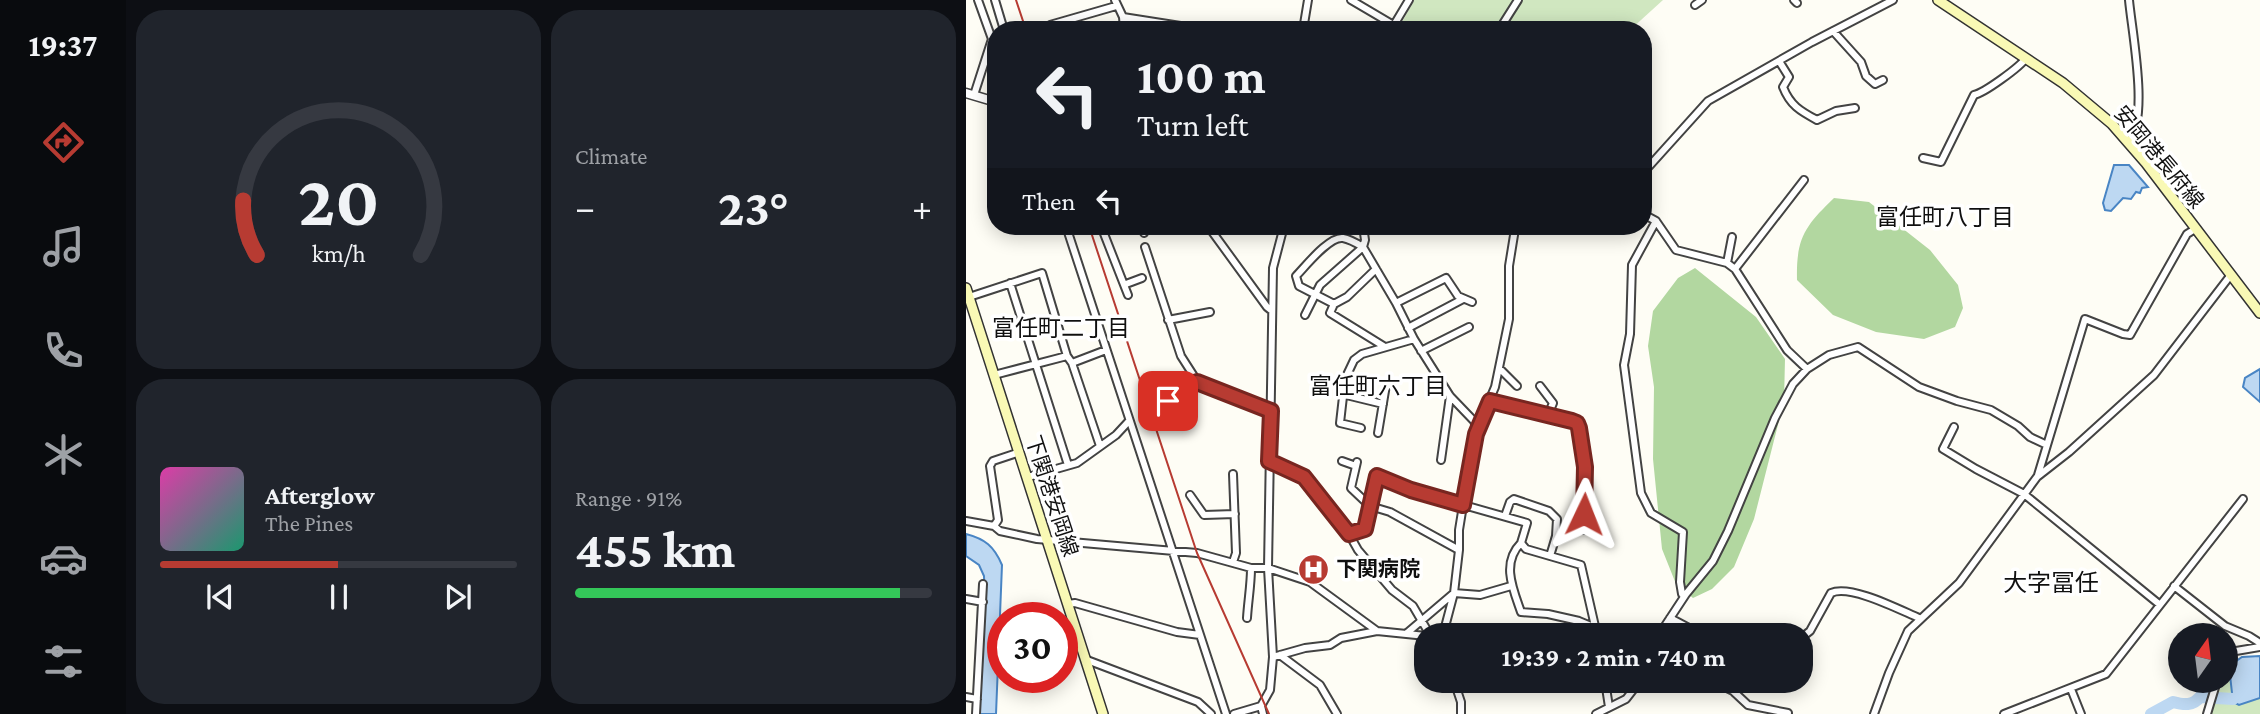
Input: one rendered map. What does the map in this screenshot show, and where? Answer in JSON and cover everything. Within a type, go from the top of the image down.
[{"type":"main road","name":"安岡港長府線","points":[[1938,0],[2086,101],[2129,142],[2260,313]]},
{"type":"main road","name":"下関港安岡線","points":[[967,292],[1067,602]]},
{"type":"main road","name":"下関港安岡線","points":[[1078,633],[1103,714]]},
{"type":"street","points":[[978,0],[987,26]]},
{"type":"street","points":[[995,0],[1001,21]]},
{"type":"street","points":[[1304,21],[1308,0]]},
{"type":"street","points":[[1351,0],[1384,21]]},
{"type":"street","points":[[1397,21],[1409,0]]},
{"type":"street","points":[[1505,21],[1518,0]]},
{"type":"street","points":[[1695,5],[1702,0]]},
{"type":"street","points":[[1652,163],[1708,101],[1893,0]]},
{"type":"street","points":[[2129,0],[2138,109],[2136,130],[2129,142]]},
{"type":"street","points":[[1060,21],[1116,3],[1123,21]]},
{"type":"street","points":[[1123,17],[1138,21]]},
{"type":"street","points":[[1833,31],[1861,62],[1866,76],[1875,84],[1883,80]]},
{"type":"street","points":[[987,52],[970,94],[987,99]]},
{"type":"street","points":[[1923,158],[1941,162],[1974,95],[1983,93],[1999,79],[2021,66],[2026,58]]},
{"type":"street","points":[[1779,61],[1789,77],[1783,87],[1797,109],[1817,120],[1836,111],[1855,108]]},
{"type":"street","points":[[1735,269],[1804,180]]},
{"type":"street","points":[[1652,219],[1676,250],[1727,263],[1735,269],[1787,349],[1807,369]]},
{"type":"street","points":[[1652,228],[1656,221]]},
{"type":"street","points":[[2037,477],[2085,319],[2130,335],[2187,234],[2195,229]]},
{"type":"street","points":[[1069,235],[1226,714]]},
{"type":"street","points":[[1105,235],[1128,295]]},
{"type":"street","points":[[1215,235],[1272,311]]},
{"type":"street","points":[[1234,714],[1262,710],[1270,690],[1277,656],[1268,568],[1269,461],[1273,268],[1282,235]]},
{"type":"street","points":[[1305,315],[1320,285],[1363,247],[1364,235]]},
{"type":"street","points":[[1446,623],[1454,593],[1459,530],[1477,429],[1490,401],[1509,319],[1509,266],[1514,235]]},
{"type":"street","points":[[1648,235],[1632,265],[1630,334],[1624,365],[1638,482],[1647,509],[1683,532],[1680,582],[1682,594],[1686,594]]},
{"type":"street","points":[[1727,263],[1732,237]]},
{"type":"street","points":[[1334,303],[1299,286],[1296,276],[1326,245],[1335,239],[1343,238],[1363,247],[1414,340],[1450,396],[1474,421],[1477,429]]},
{"type":"street","points":[[1147,250],[1181,356],[1197,382],[1271,411]]},
{"type":"street","points":[[1376,269],[1347,297],[1334,303],[1330,313],[1385,347]]},
{"type":"street","points":[[967,292],[1042,273],[1067,356],[1072,363],[1100,446]]},
{"type":"street","points":[[1874,714],[1903,638],[1919,618],[1946,598],[1959,583],[2037,477],[2069,452],[2154,375],[2230,276]]},
{"type":"street","points":[[1126,284],[1142,278]]},
{"type":"street","points":[[1396,303],[1446,278],[1451,288],[1463,299],[1472,302]]},
{"type":"street","points":[[1010,283],[1068,465]]},
{"type":"street","points":[[1408,328],[1463,299]]},
{"type":"street","points":[[1168,320],[1210,312]]},
{"type":"street","points":[[1421,351],[1468,327]]},
{"type":"street","points":[[1361,428],[1340,423],[1345,379],[1354,360],[1362,354],[1414,340]]},
{"type":"street","points":[[1667,623],[1713,561],[1787,393],[1807,369],[1829,355],[1858,347],[1919,387],[1991,410],[2018,426],[2029,437],[2047,445]]},
{"type":"street","points":[[1072,363],[1106,350]]},
{"type":"street","points":[[995,375],[1067,356]]},
{"type":"street","points":[[1499,367],[1517,386]]},
{"type":"street","points":[[1345,379],[1369,384]]},
{"type":"street","points":[[1168,401],[1197,382]]},
{"type":"street","points":[[1378,433],[1386,385]]},
{"type":"street","points":[[1540,386],[1553,402],[1548,415]]},
{"type":"street","points":[[1342,394],[1383,404]]},
{"type":"street","points":[[1441,460],[1450,396]]},
{"type":"street","points":[[1490,401],[1577,423],[1585,467],[1583,530]]},
{"type":"street","points":[[1028,477],[1077,463],[1130,424]]},
{"type":"street","points":[[1954,427],[1944,449],[2024,494],[2159,604]]},
{"type":"street","points":[[997,528],[990,466],[993,461],[1020,452]]},
{"type":"street","points":[[1269,461],[1304,477],[1349,534],[1358,550],[1392,590],[1413,606],[1421,622]]},
{"type":"street","points":[[1342,461],[1357,464],[1351,488],[1370,506],[1390,512],[1459,550]]},
{"type":"street","points":[[1233,474],[1236,553],[1233,562]]},
{"type":"street","points":[[1349,534],[1365,529],[1377,476],[1411,490],[1527,523],[1521,543],[1513,554],[1510,578],[1521,612],[1548,614],[1582,623]]},
{"type":"street","points":[[1190,495],[1204,515],[1235,514]]},
{"type":"street","points":[[1504,516],[1514,499],[1549,511],[1557,519],[1556,536],[1550,556]]},
{"type":"street","points":[[2004,714],[2106,674],[2243,499]]},
{"type":"street","points":[[966,521],[1047,540],[1197,554],[1251,568],[1268,568],[1310,582],[1377,631]]},
{"type":"street","points":[[1521,543],[1526,549],[1581,565],[1594,623]]},
{"type":"street","points":[[1247,618],[1251,596],[1251,568]]},
{"type":"street","points":[[976,714],[983,584]]},
{"type":"street","points":[[1407,634],[1454,593],[1480,595],[1511,586]]},
{"type":"street","points":[[2174,586],[2225,626],[2249,636],[2260,645]]},
{"type":"street","points":[[1813,626],[1831,593],[1837,590],[1872,598],[1919,618]]},
{"type":"street","points":[[966,599],[983,602]]},
{"type":"street","points":[[1078,604],[1177,632],[1200,635]]},
{"type":"street","points":[[1670,618],[1679,623]]},
{"type":"street","points":[[1277,656],[1305,648],[1330,645],[1341,638],[1377,631],[1414,634]]},
{"type":"street","points":[[2238,650],[2260,645]]},
{"type":"street","points":[[1277,656],[1320,685],[1336,713],[1347,713]]},
{"type":"street","points":[[1087,660],[1198,702],[1211,714]]},
{"type":"street","points":[[2071,689],[2081,714]]},
{"type":"street","points":[[1458,693],[1461,714]]},
{"type":"street","points":[[1607,693],[1609,707]]},
{"type":"street","points":[[1596,714],[1626,699],[1631,693]]},
{"type":"street","points":[[1735,693],[1748,705],[1782,713]]},
{"type":"street","points":[[2207,714],[2213,693]]},
{"type":"street","points":[[966,697],[977,699]]},
{"type":"green space","points":[[1414,0],[1663,0],[1640,21],[1403,21]]},
{"type":"green space","points":[[1834,198],[1869,202],[1930,250],[1958,285],[1963,308],[1955,327],[1924,339],[1876,332],[1833,315],[1797,280],[1798,253],[1804,234]]},
{"type":"green space","points":[[1695,268],[1756,317],[1785,359],[1784,401],[1754,519],[1734,567],[1712,589],[1693,598],[1676,584],[1662,549],[1653,459],[1654,387],[1648,346],[1653,311],[1678,278]]},
{"type":"green space","points":[[2260,655],[2260,714],[2211,714],[2219,693],[2238,693],[2238,661]]},
{"type":"water","points":[[2114,165],[2129,165],[2148,187],[2142,188],[2140,193],[2136,192],[2131,199],[2123,198],[2111,211],[2105,210],[2103,203]]},
{"type":"water","points":[[2260,369],[2260,402],[2243,387],[2245,378]]},
{"type":"water","points":[[966,534],[988,544],[1002,565],[1001,602],[987,602],[987,693],[997,693],[996,714],[978,714],[985,608],[984,576],[979,565],[966,556]]},
{"type":"water","points":[[2260,656],[2260,698],[2239,705],[2233,702],[2232,693],[2238,693],[2238,660]]},
{"type":"waterway","points":[[2151,714],[2173,702],[2188,704],[2200,697],[2233,699]]},
{"type":"railway","points":[[1016,0],[1023,21]]},
{"type":"railway","points":[[1092,235],[1197,553],[1269,714]]},
{"type":"place","name":"下関病院","points":[[1313,569]]},
{"type":"district","name":"富任町八丁目","points":[[1945,217]]},
{"type":"district","name":"富任町二丁目","points":[[1061,328]]},
{"type":"district","name":"富任町六丁目","points":[[1378,386]]},
{"type":"district","name":"大字冨任","points":[[2051,582]]},
{"type":"route","points":[[1168,401],[1197,382],[1271,411],[1269,461],[1304,477],[1349,534],[1365,529],[1377,476],[1411,490],[1463,505],[1476,434],[1490,401],[1572,421],[1577,423],[1579,428],[1585,467],[1584,514]]}]
